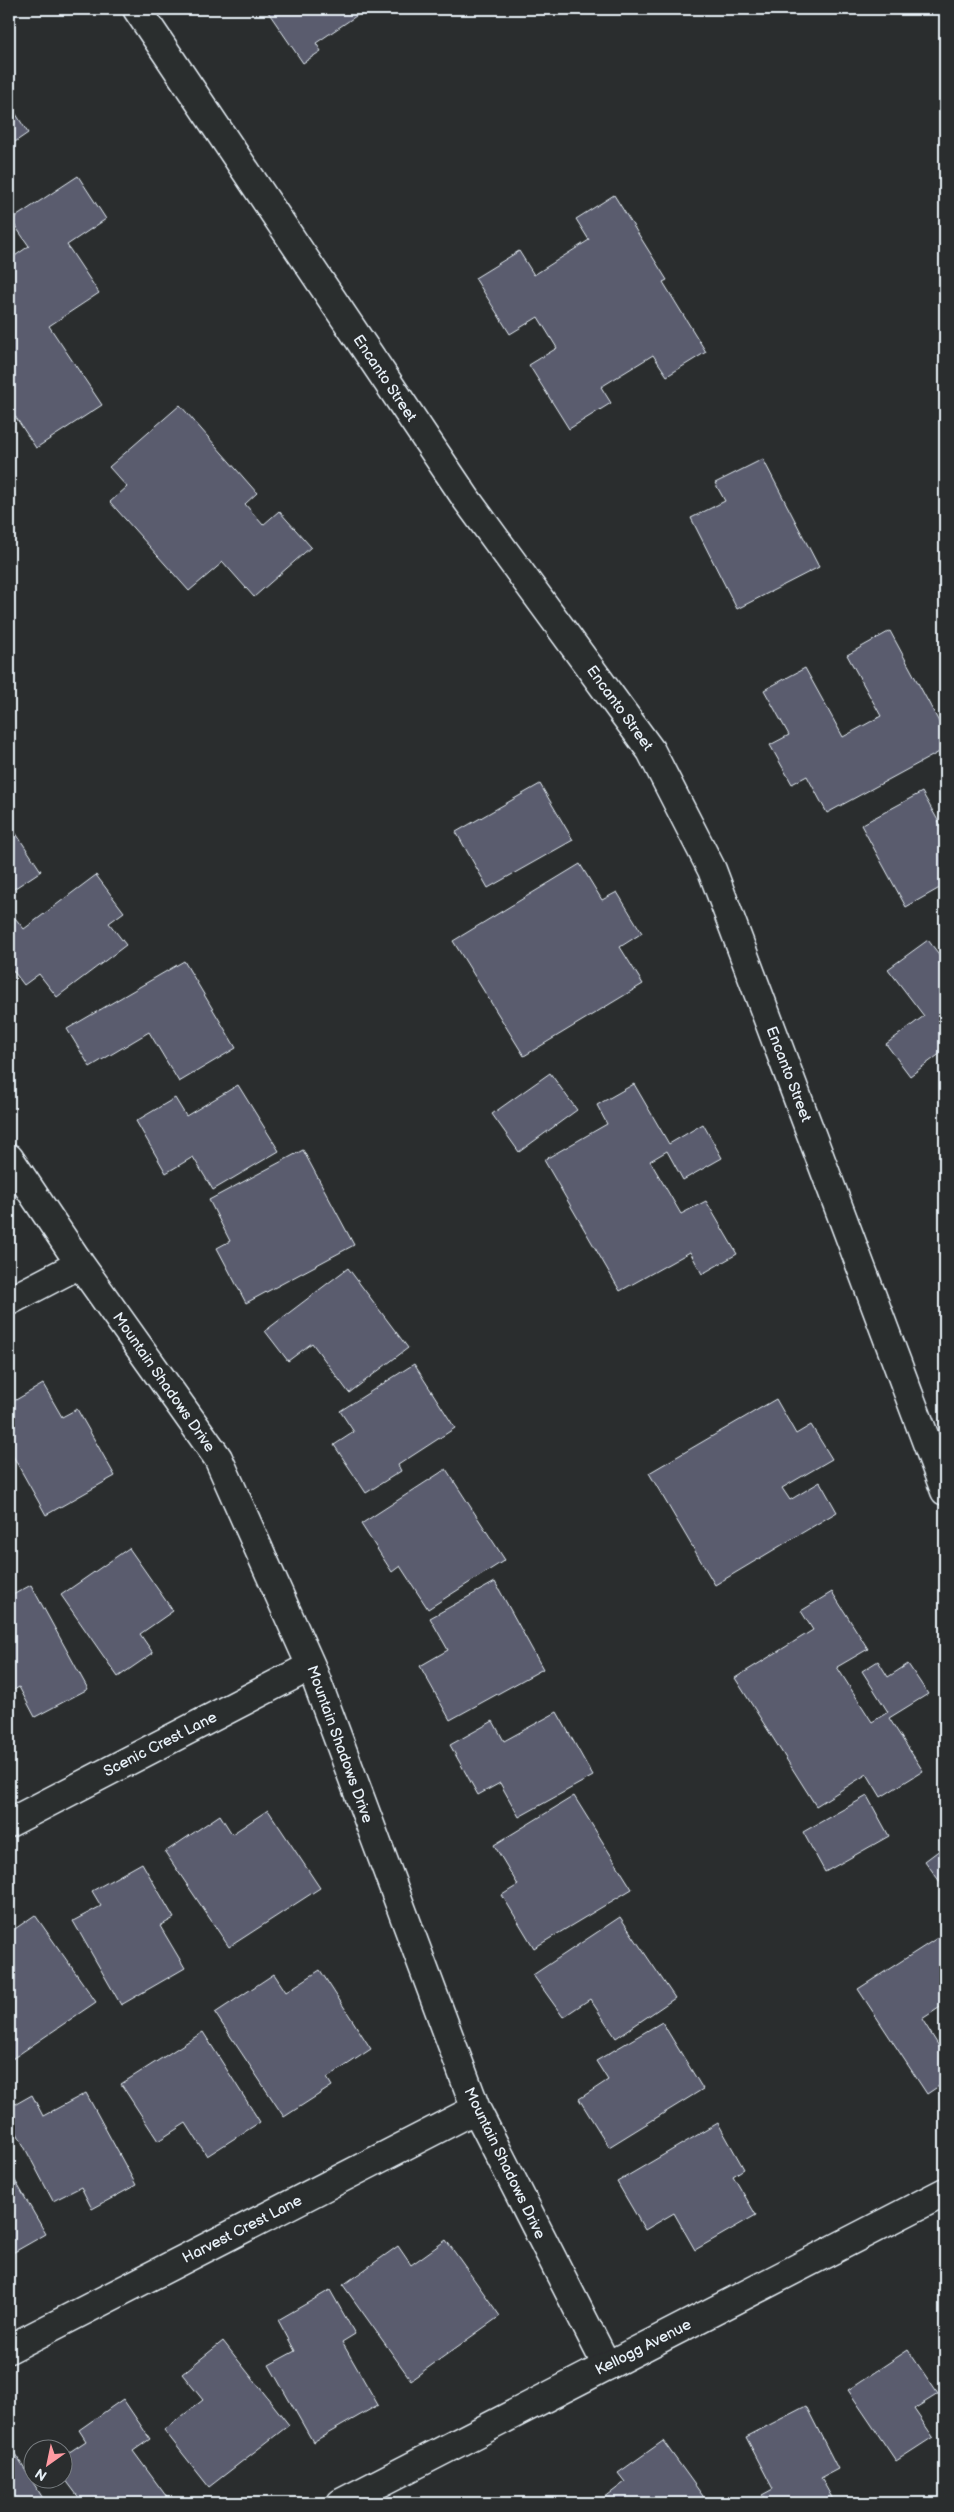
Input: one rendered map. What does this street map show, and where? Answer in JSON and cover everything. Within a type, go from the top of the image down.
[{"type":"street","name":"Encanto Street","points":[[137,9],[467,500],[651,751],[712,870],[945,1491]]},
{"type":"street","name":"Mountain Shadows Drive","points":[[9,1158],[80,1264],[218,1458],[311,1666],[476,2109],[607,2366]]},
{"type":"street","points":[[9,1301],[80,1264]]},
{"type":"street","name":"Scenic Crest Lane","points":[[9,1822],[311,1666]]},
{"type":"street","name":"Harvest Crest Lane","points":[[9,2349],[476,2109]]},
{"type":"street","name":"Kellogg Avenue","points":[[341,2503],[945,2192]]},
{"type":"building","points":[[266,9],[355,9],[359,14],[316,43],[321,51],[303,63]]},
{"type":"building","points":[[9,103],[28,133],[9,146]]},
{"type":"building","points":[[78,176],[106,219],[67,245],[99,293],[49,326],[102,405],[36,448],[9,407],[9,260],[29,246],[11,220]]},
{"type":"building","points":[[614,195],[667,280],[663,282],[706,352],[667,376],[653,355],[601,387],[611,403],[569,429],[529,365],[557,348],[538,317],[510,334],[475,278],[519,251],[534,275],[589,240],[576,219]]},
{"type":"building","points":[[180,405],[257,493],[245,504],[263,525],[279,511],[311,547],[254,597],[223,562],[189,591],[110,502],[127,487],[109,467]]},
{"type":"building","points":[[763,459],[819,567],[737,609],[691,518],[725,501],[715,483]]},
{"type":"building","points":[[890,631],[945,733],[945,749],[827,813],[807,776],[792,784],[770,745],[789,735],[764,690],[805,668],[843,737],[881,716],[847,655]]},
{"type":"building","points":[[540,784],[573,840],[488,888],[456,832]]},
{"type":"building","points":[[922,792],[945,833],[945,885],[906,907],[861,825]]},
{"type":"building","points":[[9,823],[41,871],[9,892]]},
{"type":"building","points":[[580,864],[602,900],[617,892],[642,933],[620,947],[643,984],[524,1056],[453,941]]},
{"type":"building","points":[[96,875],[124,912],[109,923],[126,945],[57,997],[39,974],[24,985],[9,965],[9,922],[15,918],[24,929]]},
{"type":"building","points":[[928,940],[945,962],[945,1050],[910,1076],[886,1044],[924,1016],[888,969]]},
{"type":"building","points":[[184,961],[236,1048],[179,1082],[149,1032],[90,1067],[67,1029]]},
{"type":"building","points":[[550,1073],[577,1110],[519,1152],[492,1114]]},
{"type":"building","points":[[634,1084],[669,1144],[703,1124],[722,1158],[683,1180],[667,1151],[650,1161],[681,1214],[706,1201],[737,1254],[702,1274],[690,1252],[620,1291],[544,1160],[607,1124],[597,1105]]},
{"type":"building","points":[[238,1085],[279,1151],[213,1190],[193,1157],[166,1173],[136,1121],[175,1098],[186,1116]]},
{"type":"building","points":[[303,1150],[354,1245],[246,1303],[217,1248],[230,1241],[209,1200]]},
{"type":"building","points":[[348,1268],[408,1348],[349,1393],[312,1343],[288,1361],[265,1331]]},
{"type":"building","points":[[414,1364],[455,1428],[398,1465],[401,1471],[366,1493],[334,1445],[354,1432],[340,1411]]},
{"type":"building","points":[[43,1384],[62,1417],[77,1409],[115,1476],[46,1515],[9,1449],[9,1404]]},
{"type":"building","points":[[776,1399],[796,1434],[811,1425],[832,1459],[782,1488],[790,1500],[820,1482],[837,1512],[715,1585],[649,1473]]},
{"type":"building","points":[[446,1469],[505,1560],[428,1609],[400,1566],[392,1572],[361,1524]]},
{"type":"building","points":[[129,1548],[173,1611],[140,1634],[153,1653],[118,1677],[61,1595]]},
{"type":"building","points":[[495,1582],[543,1669],[450,1720],[420,1666],[448,1650],[430,1618]]},
{"type":"building","points":[[31,1585],[88,1689],[35,1717],[19,1687],[9,1693],[9,1597]]},
{"type":"building","points":[[832,1592],[868,1649],[837,1667],[872,1722],[888,1712],[862,1671],[878,1661],[888,1677],[908,1664],[928,1694],[889,1718],[923,1771],[881,1797],[867,1774],[816,1806],[735,1678],[813,1630],[801,1611]]},
{"type":"building","points":[[557,1712],[593,1776],[519,1817],[500,1783],[478,1795],[450,1745],[493,1721],[504,1741]]},
{"type":"building","points":[[574,1796],[632,1889],[534,1948],[502,1895],[518,1885],[494,1845]]},
{"type":"building","points":[[867,1796],[889,1836],[825,1872],[803,1832]]},
{"type":"building","points":[[268,1810],[320,1888],[229,1947],[165,1852],[220,1815],[232,1834]]},
{"type":"building","points":[[945,1846],[945,1889],[925,1861]]},
{"type":"building","points":[[142,1863],[174,1918],[160,1926],[185,1968],[121,2005],[73,1921],[101,1906],[92,1891]]},
{"type":"building","points":[[35,1915],[96,2002],[12,2059],[9,2054],[9,1972],[13,1969],[9,1962],[9,1933]]},
{"type":"building","points":[[620,1917],[675,1998],[616,2038],[590,1999],[563,2017],[533,1975]]},
{"type":"building","points":[[945,1933],[945,2004],[922,2019],[945,2056],[945,2082],[927,2094],[858,1989]]},
{"type":"building","points":[[320,1970],[371,2049],[327,2078],[332,2086],[284,2117],[215,2013],[274,1974],[286,1992]]},
{"type":"building","points":[[662,2022],[703,2089],[609,2147],[579,2099],[608,2080],[596,2061]]},
{"type":"building","points":[[203,2032],[260,2122],[207,2156],[186,2123],[158,2141],[121,2084]]},
{"type":"building","points":[[86,2093],[136,2185],[92,2209],[81,2187],[53,2201],[9,2118],[9,2108],[32,2095],[43,2116]]},
{"type":"building","points":[[718,2123],[744,2169],[733,2176],[756,2215],[695,2250],[674,2213],[645,2230],[617,2182]]},
{"type":"building","points":[[9,2170],[46,2234],[9,2255]]},
{"type":"building","points":[[446,2240],[500,2316],[411,2380],[343,2285],[398,2246],[411,2265]]},
{"type":"building","points":[[330,2290],[355,2334],[342,2342],[378,2405],[313,2442],[269,2365],[295,2351],[278,2320]]},
{"type":"building","points":[[223,2341],[289,2425],[209,2487],[164,2430],[203,2400],[182,2374]]},
{"type":"building","points":[[908,2350],[938,2394],[914,2409],[933,2437],[896,2461],[848,2390]]},
{"type":"building","points":[[123,2399],[150,2439],[133,2451],[169,2500],[164,2503],[83,2503],[72,2488],[72,2450],[86,2441],[79,2430]]},
{"type":"building","points":[[806,2406],[838,2469],[821,2478],[835,2503],[767,2503],[762,2495],[773,2489],[746,2437]]},
{"type":"building","points":[[663,2441],[708,2503],[608,2503],[604,2498],[625,2482],[618,2473]]},
{"type":"building","points":[[15,2454],[22,2465],[22,2490],[38,2490],[46,2503],[9,2503],[9,2458]]}]
